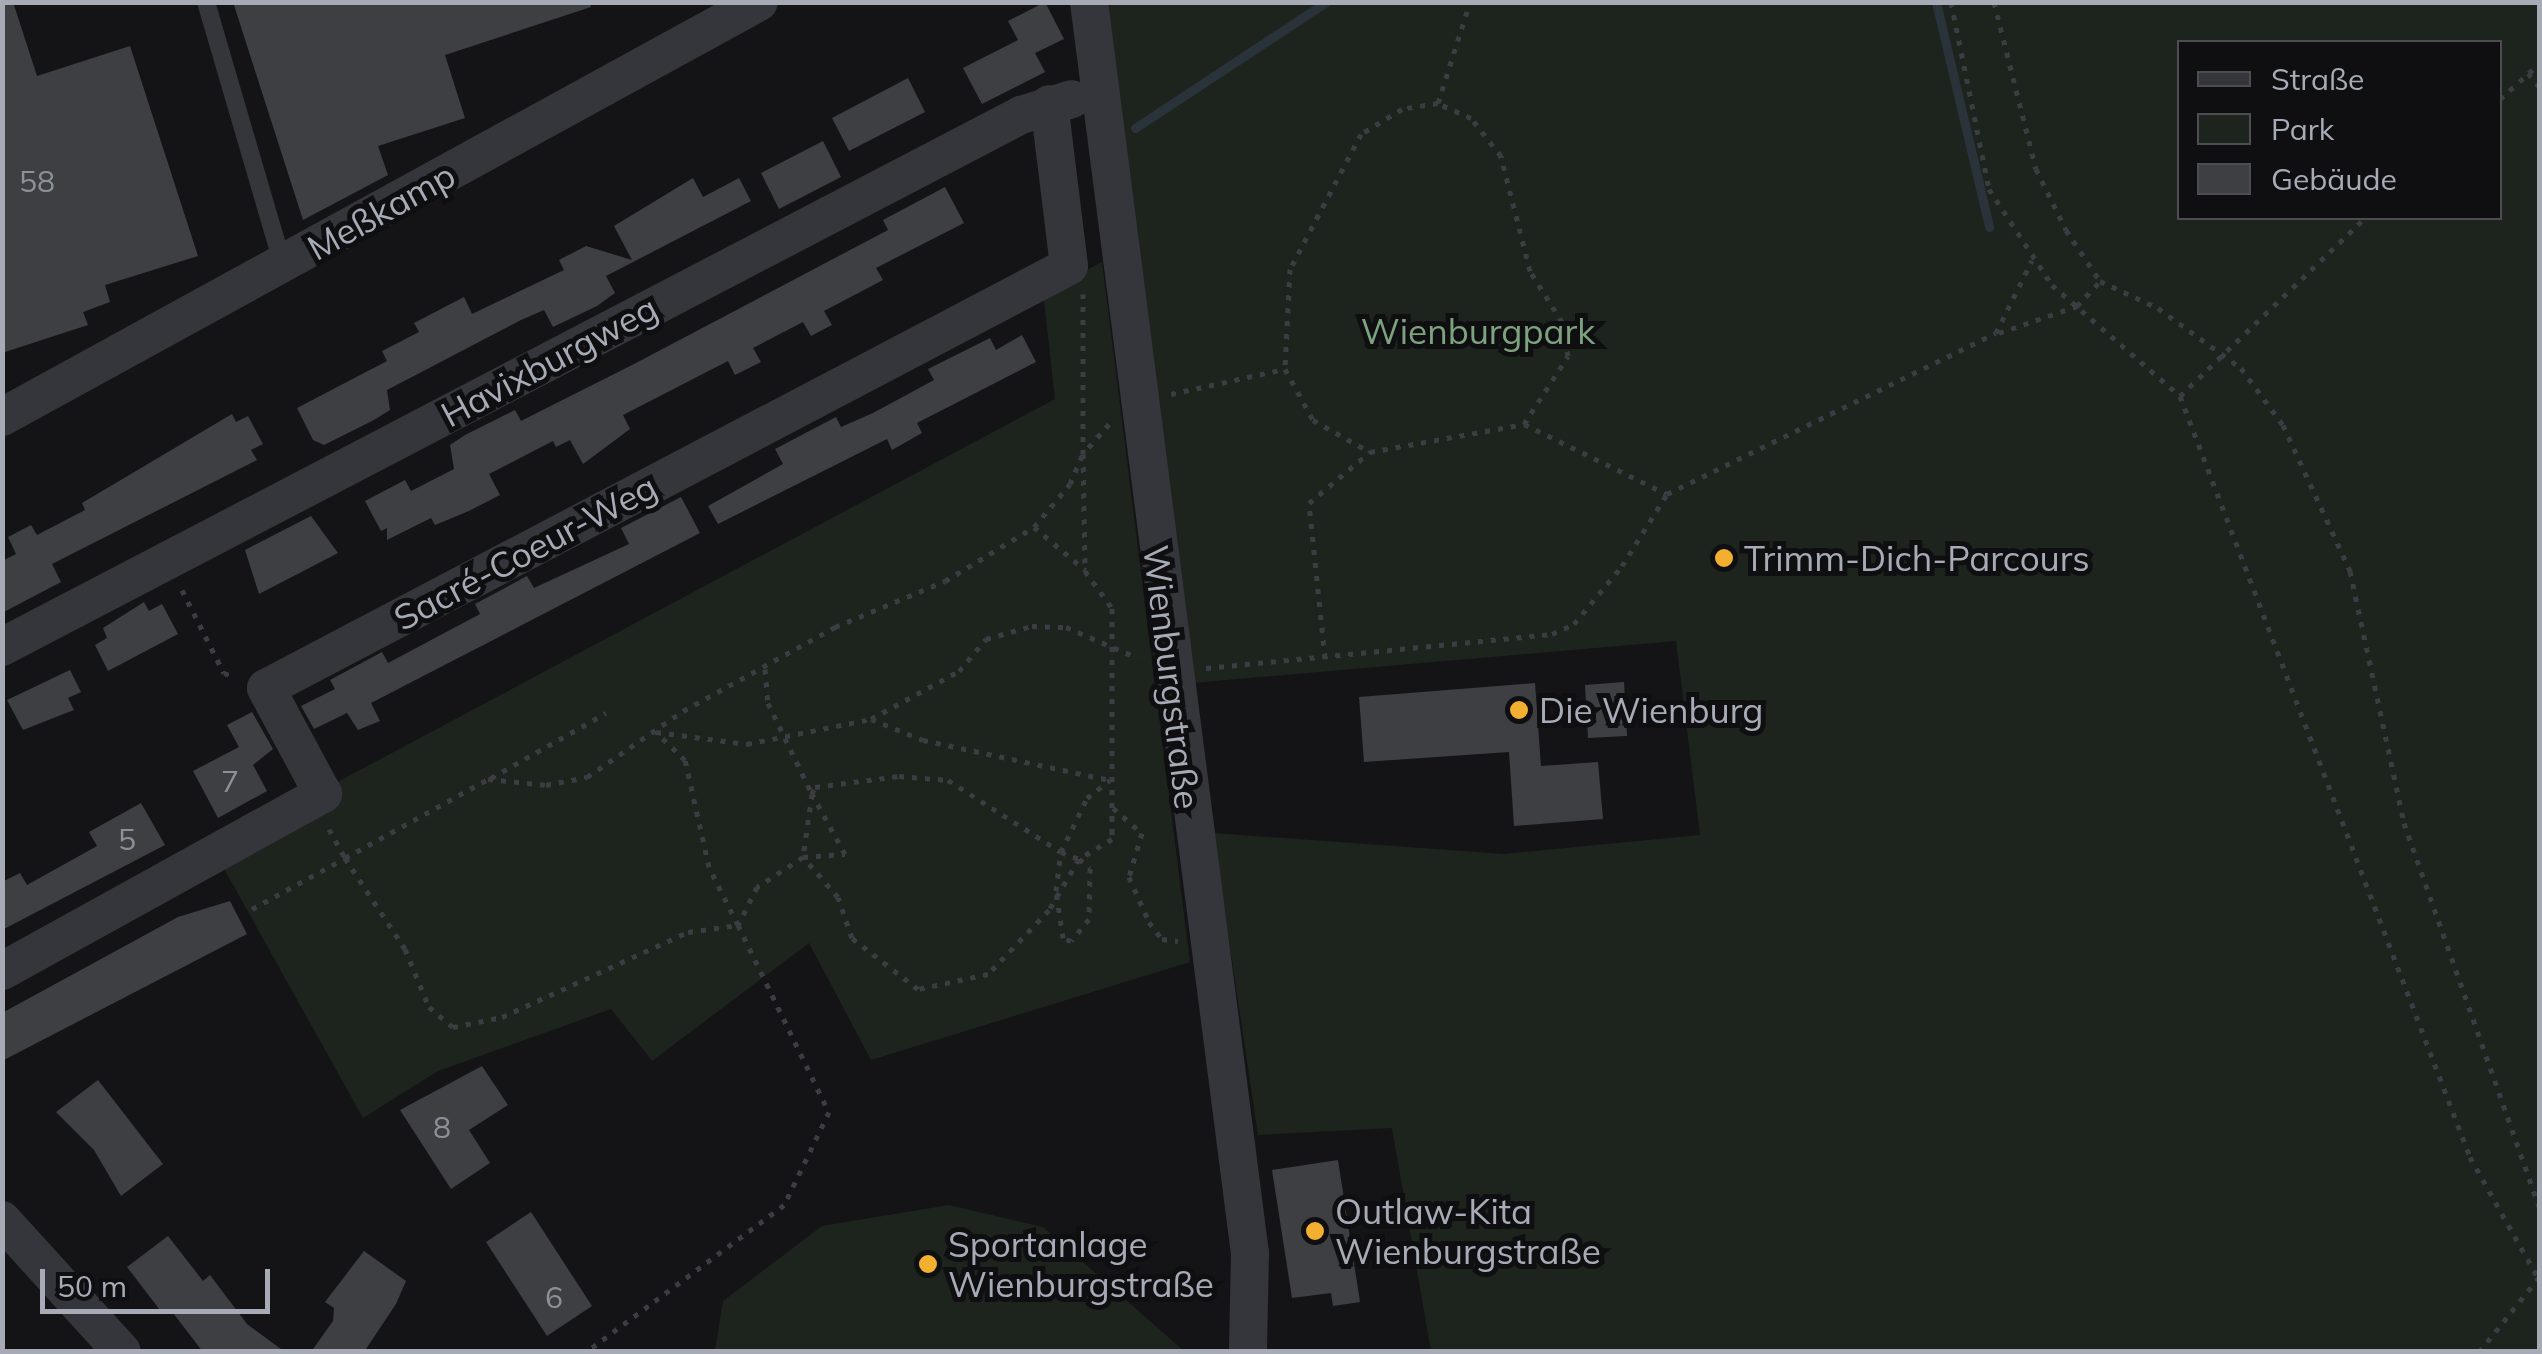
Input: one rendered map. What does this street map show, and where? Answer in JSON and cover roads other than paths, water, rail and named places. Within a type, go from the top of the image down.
[{"type":"street","name":"Meßkamp","points":[[2,417],[758,2]]},
{"type":"street","name":"Wienburgstraße","points":[[1089,2],[1136,402],[1250,1253],[1248,1352]]},
{"type":"street","name":"Havixburgweg","points":[[2,647],[1048,104],[1102,95]]},
{"type":"street","name":"Sacré-Coeur-Weg","points":[[2,971],[323,794],[266,688],[1070,266],[1048,104]]},
{"type":"street","points":[[2,1220],[122,1352]]},
{"type":"lane","points":[[206,2],[283,265]]},
{"type":"waterway","points":[[1135,128],[1326,2]]},
{"type":"waterway","points":[[1936,2],[1989,227]]},
{"type":"place","name":"Trimm-Dich-Parcours","points":[[1724,558]]},
{"type":"place","name":"Die Wienburg","points":[[1519,710]]},
{"type":"place","name":"Outlaw-Kita Wienburgstraße","points":[[1315,1231]]},
{"type":"place","name":"Sportanlage Wienburgstraße","points":[[928,1264]]},
{"type":"park label","name":"Wienburgpark","points":[[1478,331]]}]
